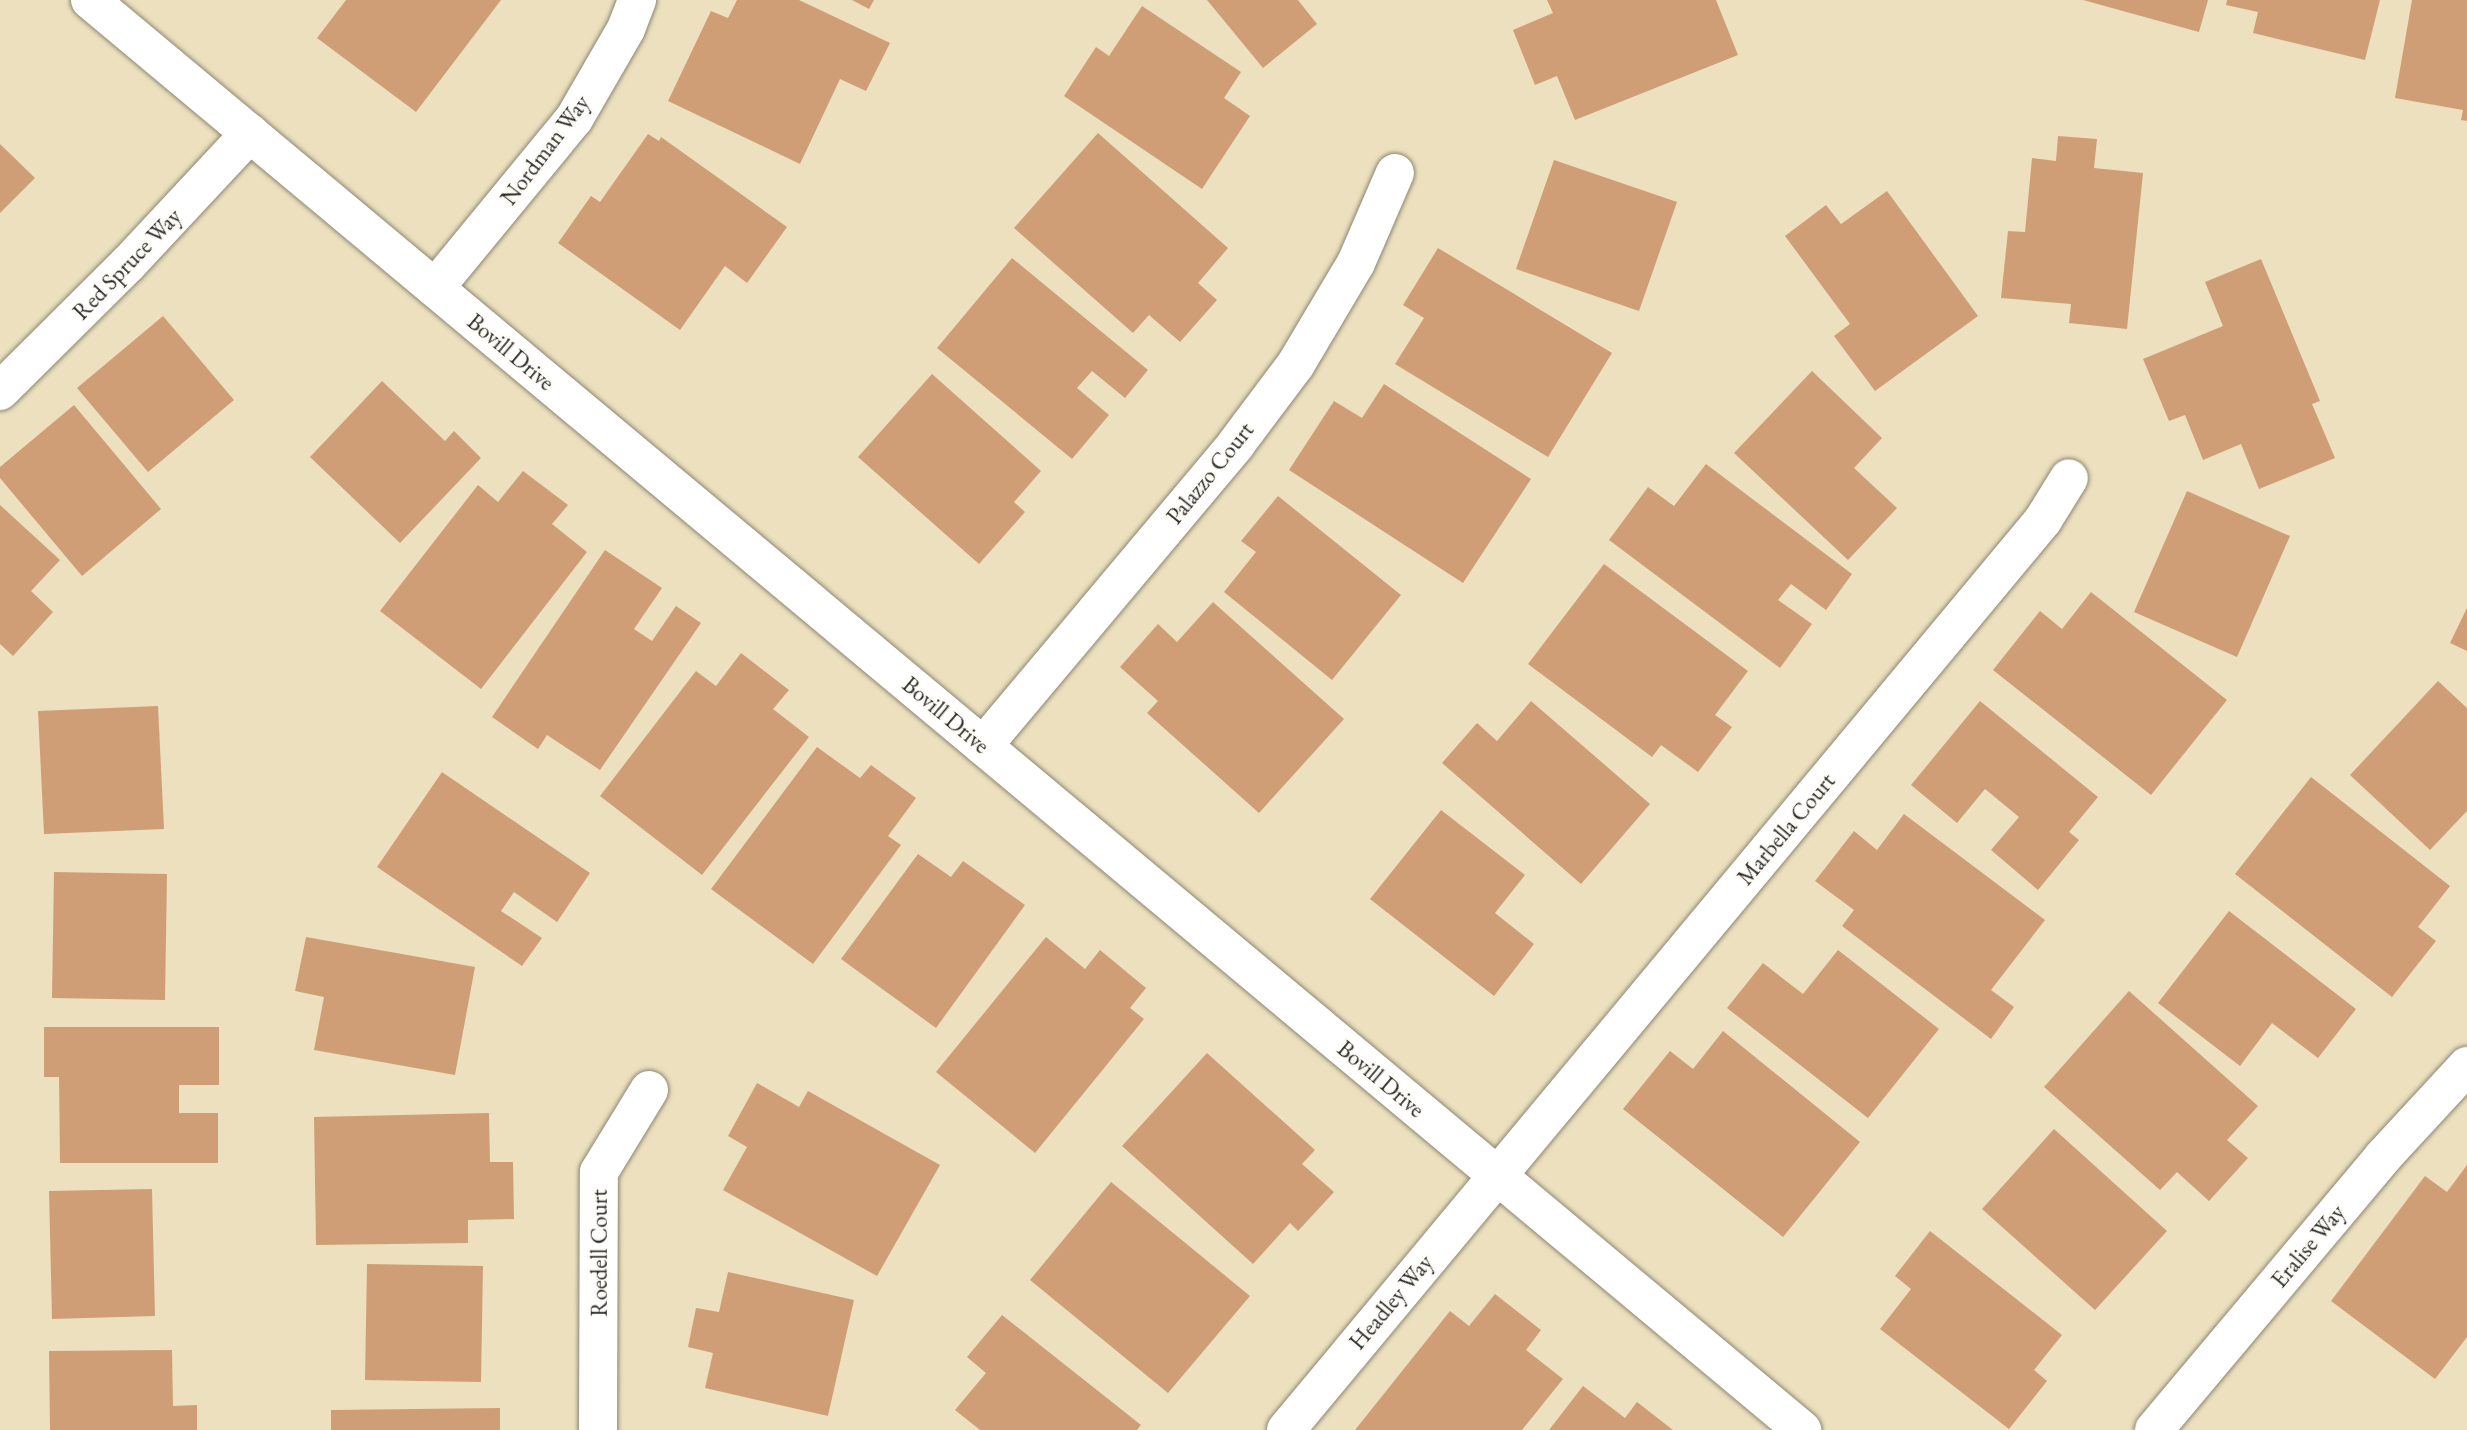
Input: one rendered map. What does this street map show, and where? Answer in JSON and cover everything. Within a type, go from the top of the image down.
[{"type":"street","name":"Bovill Drive","points":[[90,0],[1802,1430]]},
{"type":"street","name":"Nordman Way","points":[[435,288],[574,119],[626,29],[637,0]]},
{"type":"street","name":"Red Spruce Way","points":[[0,391],[119,274],[250,133]]},
{"type":"street","name":"Palazzo Court","points":[[983,746],[1236,444],[1296,364],[1356,263],[1395,173]]},
{"type":"street","name":"Marbella Court","points":[[1497,1175],[2043,520],[2069,478]]},
{"type":"street","name":"Eralise Way","points":[[2154,1430],[2383,1157],[2465,1073]]},
{"type":"street","name":"Roedell Court","points":[[598,1430],[599,1172],[649,1090]]},
{"type":"street","name":"Headley Way","points":[[1286,1430],[1497,1175]]},
{"type":"building","points":[[346,0],[501,0],[416,112],[317,38]]},
{"type":"building","points":[[737,0],[799,0],[890,43],[866,91],[840,79],[800,164],[668,101],[711,11],[728,18]]},
{"type":"building","points":[[852,0],[874,0],[869,9]]},
{"type":"building","points":[[1207,0],[1298,0],[1317,24],[1263,68]]},
{"type":"building","points":[[1547,0],[1716,0],[1738,55],[1575,120],[1557,76],[1535,85],[1513,30],[1553,13]]},
{"type":"building","points":[[2083,0],[2208,0],[2199,32]]},
{"type":"building","points":[[2227,0],[2380,0],[2365,60],[2253,33],[2258,12],[2226,5]]},
{"type":"building","points":[[2412,0],[2467,0],[2467,121],[2461,120],[2463,110],[2395,98]]},
{"type":"building","points":[[1142,6],[1241,72],[1224,98],[1250,116],[1202,189],[1064,96],[1096,47],[1109,56]]},
{"type":"building","points":[[1098,133],[1228,248],[1198,283],[1217,300],[1180,342],[1149,315],[1133,333],[1014,228]]},
{"type":"building","points":[[648,134],[659,141],[661,137],[787,227],[747,283],[725,266],[680,330],[558,243],[591,196],[600,202]]},
{"type":"building","points":[[2058,136],[2097,139],[2094,168],[2143,173],[2127,329],[2069,323],[2071,304],[2001,298],[2008,231],[2025,232],[2032,158],[2056,161]]},
{"type":"building","points":[[0,144],[35,178],[0,213]]},
{"type":"building","points":[[1554,160],[1677,202],[1639,311],[1516,269]]},
{"type":"building","points":[[1887,191],[1978,316],[1875,391],[1834,336],[1850,324],[1785,236],[1826,205],[1841,224]]},
{"type":"building","points":[[1438,248],[1612,353],[1548,457],[1395,364],[1424,318],[1403,305]]},
{"type":"building","points":[[1012,258],[1148,370],[1125,398],[1092,371],[1077,388],[1109,415],[1072,459],[937,348]]},
{"type":"building","points":[[2261,259],[2320,401],[2312,404],[2335,458],[2259,489],[2241,444],[2203,460],[2185,415],[2169,421],[2143,359],[2223,326],[2205,282]]},
{"type":"building","points":[[163,316],[234,400],[148,472],[77,388]]},
{"type":"building","points":[[1812,371],[1882,438],[1854,468],[1897,508],[1848,560],[1734,453]]},
{"type":"building","points":[[932,374],[1041,471],[1014,502],[1025,512],[979,564],[858,457]]},
{"type":"building","points":[[382,381],[445,441],[454,431],[481,458],[400,543],[310,457]]},
{"type":"building","points":[[1384,384],[1531,479],[1463,583],[1289,470],[1334,401],[1362,418]]},
{"type":"building","points":[[74,405],[161,509],[82,576],[0,478],[0,467]]},
{"type":"building","points":[[1706,464],[1852,574],[1826,610],[1791,584],[1778,600],[1812,624],[1780,668],[1609,540],[1648,487],[1674,506]]},
{"type":"building","points":[[523,471],[568,505],[552,524],[587,552],[481,689],[380,611],[478,485],[498,502]]},
{"type":"building","points":[[2187,491],[2290,536],[2237,657],[2134,612]]},
{"type":"building","points":[[1278,496],[1401,595],[1332,680],[1224,592],[1256,552],[1241,541]]},
{"type":"building","points":[[0,505],[60,560],[31,591],[53,612],[13,656],[0,644]]},
{"type":"building","points":[[605,550],[662,588],[634,629],[652,641],[676,606],[701,623],[600,770],[547,735],[538,749],[492,717]]},
{"type":"building","points":[[1604,564],[1748,671],[1715,715],[1732,727],[1698,772],[1661,745],[1652,757],[1528,664]]},
{"type":"building","points":[[2091,592],[2227,700],[2151,795],[1993,670],[2040,611],[2062,629]]},
{"type":"building","points":[[1213,602],[1344,719],[1259,813],[1147,713],[1158,701],[1120,667],[1158,624],[1177,642]]},
{"type":"building","points":[[2467,608],[2467,651],[2450,643]]},
{"type":"building","points":[[741,653],[789,690],[773,709],[809,737],[702,875],[600,796],[696,671],[716,686]]},
{"type":"building","points":[[2438,681],[2467,708],[2467,811],[2430,850],[2350,775]]},
{"type":"building","points":[[1531,701],[1650,804],[1581,884],[1442,763],[1477,723],[1497,741]]},
{"type":"building","points":[[1980,701],[2098,797],[2069,832],[2079,840],[2038,890],[1991,850],[2019,817],[1985,789],[1957,823],[1911,785]]},
{"type":"building","points":[[158,706],[164,829],[44,834],[38,711]]},
{"type":"building","points":[[817,747],[860,778],[871,765],[916,798],[888,836],[901,845],[813,964],[711,889]]},
{"type":"building","points":[[442,772],[590,873],[557,922],[514,892],[501,911],[542,938],[522,966],[377,867]]},
{"type":"building","points":[[2311,777],[2450,886],[2418,927],[2436,941],[2392,997],[2235,874]]},
{"type":"building","points":[[1441,810],[1525,875],[1495,913],[1534,944],[1494,996],[1370,899]]},
{"type":"building","points":[[1904,814],[2045,920],[1991,990],[2014,1007],[1991,1039],[1842,926],[1854,910],[1815,881],[1854,831],[1877,850]]},
{"type":"building","points":[[918,854],[951,877],[963,861],[1025,905],[936,1028],[841,959]]},
{"type":"building","points":[[54,872],[167,874],[165,1000],[52,998]]},
{"type":"building","points":[[2229,911],[2356,1009],[2318,1058],[2272,1023],[2240,1066],[2158,1003]]},
{"type":"building","points":[[306,937],[475,967],[455,1075],[314,1050],[324,997],[295,991]]},
{"type":"building","points":[[1046,937],[1085,969],[1100,950],[1146,988],[1130,1008],[1144,1019],[1035,1153],[936,1072]]},
{"type":"building","points":[[1838,950],[1939,1029],[1868,1118],[1727,1008],[1763,963],[1803,994]]},
{"type":"building","points":[[2129,991],[2258,1106],[2227,1140],[2248,1158],[2209,1201],[2177,1172],[2160,1190],[2044,1087]]},
{"type":"building","points":[[44,1027],[219,1027],[219,1085],[179,1085],[179,1113],[218,1113],[218,1163],[60,1163],[59,1077],[44,1077]]},
{"type":"building","points":[[1723,1031],[1860,1142],[1783,1237],[1623,1109],[1670,1051],[1693,1069]]},
{"type":"building","points":[[1207,1053],[1315,1150],[1302,1164],[1334,1192],[1298,1231],[1290,1223],[1253,1264],[1122,1146]]},
{"type":"building","points":[[757,1083],[799,1107],[808,1091],[940,1165],[877,1276],[723,1190],[747,1147],[728,1136]]},
{"type":"building","points":[[489,1113],[490,1162],[513,1162],[514,1219],[468,1220],[468,1243],[316,1245],[314,1117]]},
{"type":"building","points":[[2054,1129],[2167,1231],[2095,1310],[1982,1209]]},
{"type":"building","points":[[2467,1165],[2467,1337],[2435,1379],[2331,1301],[2425,1176],[2447,1192]]},
{"type":"building","points":[[1111,1182],[1250,1296],[1168,1393],[1030,1280]]},
{"type":"building","points":[[152,1189],[155,1316],[52,1319],[49,1191]]},
{"type":"building","points":[[1930,1231],[2062,1335],[2034,1370],[2047,1381],[2009,1429],[1880,1329],[1911,1289],[1895,1276]]},
{"type":"building","points":[[367,1264],[483,1266],[481,1382],[365,1380]]},
{"type":"building","points":[[728,1272],[854,1300],[828,1416],[705,1388],[713,1353],[688,1347],[696,1308],[719,1312]]},
{"type":"building","points":[[1495,1294],[1541,1330],[1526,1350],[1563,1379],[1522,1430],[1355,1430],[1450,1311],[1469,1326]]},
{"type":"building","points":[[1002,1315],[1141,1425],[1137,1430],[980,1430],[955,1410],[986,1373],[967,1357]]},
{"type":"building","points":[[172,1350],[173,1406],[197,1405],[197,1430],[50,1430],[49,1351]]},
{"type":"building","points":[[1583,1386],[1625,1418],[1637,1402],[1673,1430],[1549,1430]]},
{"type":"building","points":[[500,1408],[500,1430],[331,1430],[331,1410]]}]
